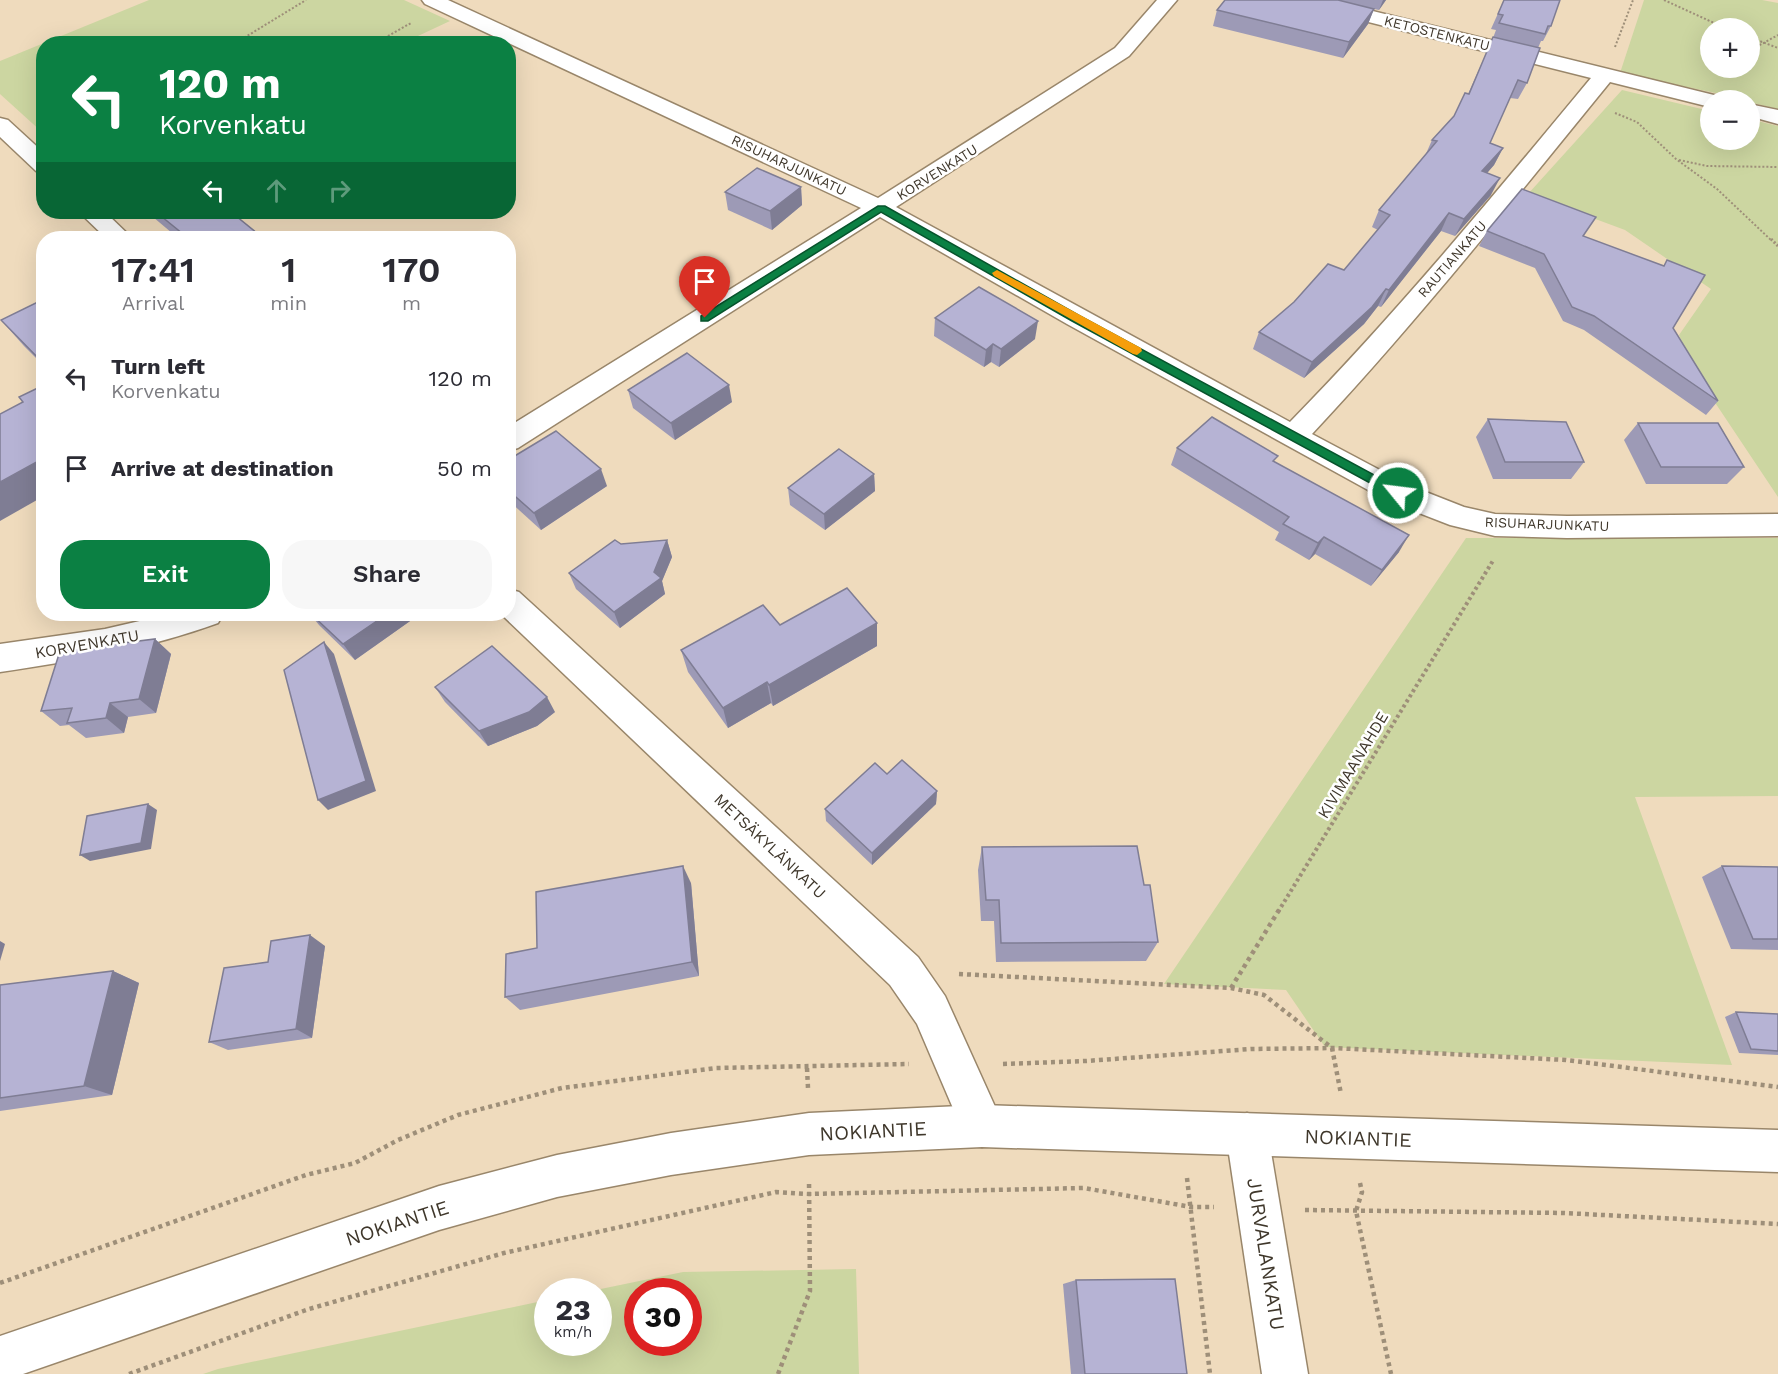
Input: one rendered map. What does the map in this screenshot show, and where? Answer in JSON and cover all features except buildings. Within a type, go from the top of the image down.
[{"type":"street","name":"KORVENKATU","points":[[516,436],[881,208],[1122,52],[1167,0]]},
{"type":"street","name":"KETOSTENKATU","points":[[1304,0],[1604,76],[1700,98]]},
{"type":"street","name":"RISUHARJUNKATU","points":[[435,1],[510,36]]},
{"type":"street","name":"RISUHARJUNKATU","points":[[516,39],[881,208],[1076,318],[1398,493],[1460,517],[1495,525],[1778,525]]},
{"type":"street","name":"RAUTIANKATU","points":[[1293,436],[1342,385],[1484,222],[1604,76]]},
{"type":"street","points":[[1760,113],[1778,117]]},
{"type":"street","points":[[0,125],[36,159]]},
{"type":"street","points":[[99,219],[112,231]]},
{"type":"street","name":"METSÄKYLÄNKATU","points":[[516,609],[904,971],[931,1010],[982,1126]]},
{"type":"street","name":"KORVENKATU","points":[[0,658],[128,638],[187,621]]},
{"type":"street","name":"NOKIANTIE","points":[[0,1359],[439,1208],[557,1176],[671,1154],[809,1134],[982,1126],[1778,1151]]},
{"type":"street","name":"JURVALANKATU","points":[[1247,1134],[1286,1374]]},
{"type":"path","points":[[247,36],[306,0]]},
{"type":"path","points":[[1604,76],[1633,0]]},
{"type":"path","points":[[1664,0],[1703,18]]},
{"type":"path","points":[[389,36],[404,28],[435,1]]},
{"type":"path","points":[[1760,46],[1778,35]]},
{"type":"path","points":[[1760,40],[1778,48]]},
{"type":"path","points":[[1618,114],[1637,122],[1676,159],[1717,189],[1778,246]]},
{"type":"path","points":[[1676,159],[1707,166],[1778,167]]},
{"type":"path","name":"KIVIMAANAHDE","points":[[1231,988],[1496,556]]},
{"type":"path","points":[[904,971],[1231,988],[1264,994],[1332,1048]]},
{"type":"path","points":[[1182,1133],[1210,1374]]},
{"type":"path","points":[[129,1374],[309,1309],[504,1253],[776,1192],[809,1194],[1084,1188],[1191,1207],[1564,1214],[1778,1224]]},
{"type":"path","points":[[778,1374],[810,1291],[809,1194]]},
{"type":"path","points":[[1356,1211],[1391,1374]]},
{"type":"green space","points":[[149,0],[404,0],[450,21],[418,36],[61,36]]},
{"type":"green space","points":[[1644,0],[1762,0],[1778,3],[1778,109],[1760,105],[1760,90],[1701,90],[1620,73]]},
{"type":"green space","points":[[36,46],[36,127],[0,94],[0,61]]},
{"type":"green space","points":[[1622,90],[1700,109],[1700,150],[1760,150],[1760,122],[1778,126],[1778,497],[1694,371],[1679,335],[1711,289],[1625,230],[1528,194]]},
{"type":"green space","points":[[1466,538],[1778,538],[1778,796],[1635,797],[1732,1065],[1325,1047],[1286,990],[1164,984]]},
{"type":"green space","points":[[856,1269],[859,1374],[203,1374],[534,1303],[534,1356],[612,1356],[612,1287],[624,1284],[624,1356],[702,1356],[702,1278],[654,1278],[683,1272]]},
{"type":"slow traffic","points":[[997,273],[1137,351]]},
{"type":"route","points":[[705,318],[881,208],[1076,318],[1398,493]]}]
